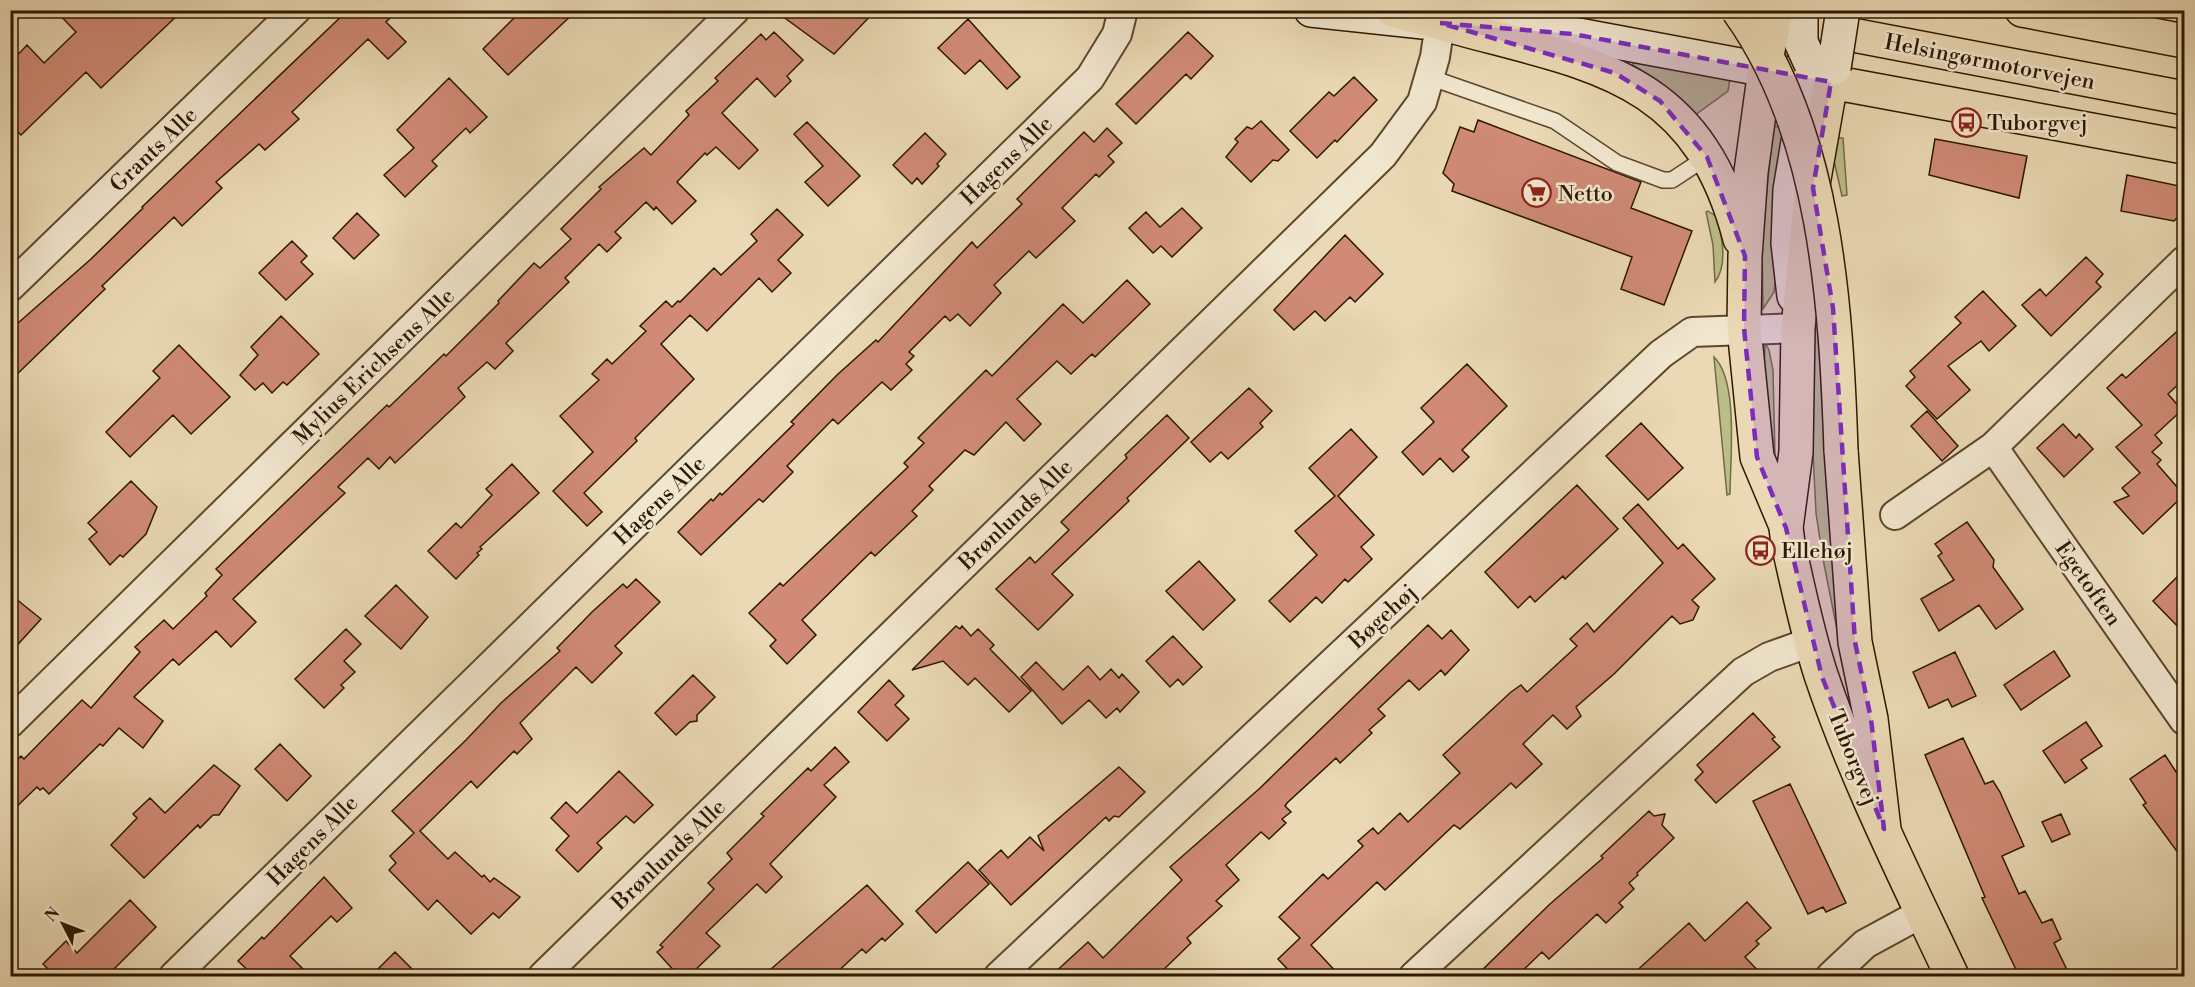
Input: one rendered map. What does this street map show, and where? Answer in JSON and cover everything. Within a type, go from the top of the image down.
[{"type":"main road","points":[[1393,10],[1615,73],[1660,101],[1682,122],[1707,158],[1729,205],[1745,256]]},
{"type":"main road","name":"Helsingørmotorvejen","points":[[1725,10],[2184,98]]},
{"type":"main road","points":[[1738,10],[1765,54],[1780,87],[1805,158],[1821,223],[1833,308],[1855,642],[1871,719],[1884,829]]},
{"type":"main road","name":"Tuborgvej","points":[[1776,10],[1751,172],[1745,256],[1744,328],[1757,457],[1786,528],[1811,642],[1849,748],[1952,976]]},
{"type":"main road","points":[[2022,10],[2184,41]]},
{"type":"main road","points":[[1821,73],[2184,147]]},
{"type":"main road","name":"Tuborgvej","points":[[1786,528],[1796,452],[1798,328],[1821,73]]},
{"type":"street","name":"Grants Alle","points":[[10,287],[296,10]]},
{"type":"street","name":"Mylius Erichsens Alle","points":[[10,723],[735,10]]},
{"type":"street","name":"Hagens Alle","points":[[174,976],[1090,78],[1117,34],[1123,10]]},
{"type":"street","points":[[1311,10],[1573,34],[1821,73]]},
{"type":"street","points":[[1801,10],[1801,42],[1821,73]]},
{"type":"street","points":[[1820,10],[1821,73]]},
{"type":"street","name":"Tuborgvej","points":[[1821,73],[1844,10]]},
{"type":"street","name":"Brønlunds Alle","points":[[543,976],[1383,155],[1422,102],[1435,57],[1440,23]]},
{"type":"street","points":[[1895,515],[1993,447],[2184,261]]},
{"type":"street","name":"Bøgehøj","points":[[999,976],[1662,354],[1692,332],[1744,328],[1798,328]]},
{"type":"street","name":"Egetoften","points":[[1993,447],[2184,720]]},
{"type":"street","points":[[1414,976],[1743,672],[1769,657],[1811,642]]},
{"type":"street","points":[[1831,976],[1865,944],[1922,913]]},
{"type":"lane","points":[[1429,77],[1555,121],[1617,162],[1663,180],[1672,180],[1707,158]]},
{"type":"highlighted area","points":[[1440,23],[1573,34],[1831,82],[1813,188],[1833,308],[1855,642],[1871,719],[1884,829],[1822,677],[1786,528],[1757,457],[1744,328],[1745,256],[1707,157],[1660,101],[1615,73]]},
{"type":"green space","points":[[1632,61],[1730,78],[1728,91],[1695,115],[1665,87],[1633,65]]},
{"type":"green space","points":[[1773,126],[1792,129],[1774,292],[1763,309],[1762,243]]},
{"type":"green space","points":[[1834,138],[1843,138],[1847,195],[1842,196],[1832,152]]},
{"type":"green space","points":[[1706,212],[1717,217],[1722,242],[1723,259],[1715,282],[1713,245]]},
{"type":"green space","points":[[1821,290],[1844,665],[1816,513],[1810,391],[1811,333]]},
{"type":"green space","points":[[1765,343],[1769,350],[1773,370],[1775,456],[1764,376]]},
{"type":"green space","points":[[1714,357],[1722,368],[1730,402],[1732,442],[1730,494],[1727,495]]},
{"type":"building","points":[[55,10],[183,10],[101,88],[86,72],[21,135],[10,124],[10,63],[27,45],[44,63],[76,32]]},
{"type":"building","points":[[348,10],[398,10],[386,22],[406,42],[388,59],[368,39],[292,112],[299,119],[265,150],[259,144],[216,182],[222,188],[182,226],[174,217],[102,286],[105,289],[10,381],[10,330],[91,259],[142,207]]},
{"type":"building","points":[[522,10],[577,10],[508,75],[483,49]]},
{"type":"building","points":[[774,10],[876,10],[834,54]]},
{"type":"building","points":[[968,19],[1020,77],[1007,89],[980,60],[965,74],[938,48]]},
{"type":"building","points":[[774,32],[803,60],[787,76],[791,81],[775,97],[757,78],[722,113],[758,150],[739,169],[716,147],[707,155],[705,153],[677,182],[696,201],[672,224],[656,207],[654,210],[646,202],[615,232],[621,238],[607,252],[599,244],[565,278],[569,282],[506,343],[513,351],[495,369],[487,362],[458,388],[465,397],[395,463],[390,457],[379,469],[368,458],[338,487],[345,493],[233,599],[256,622],[231,647],[216,631],[179,665],[173,659],[134,697],[163,721],[143,748],[119,728],[103,746],[100,744],[49,794],[43,788],[40,790],[37,787],[10,813],[10,767],[21,756],[24,759],[82,700],[91,708],[140,652],[135,647],[164,620],[173,629],[207,596],[205,593],[222,575],[216,569],[387,405],[389,407],[444,354],[446,356],[499,303],[498,301],[534,263],[540,268],[571,239],[561,229],[601,189],[599,187],[644,148],[651,155],[689,115],[686,111],[718,81],[715,78],[761,34],[766,40]]},
{"type":"building","points":[[1188,32],[1213,56],[1191,79],[1186,74],[1136,124],[1116,104]]},
{"type":"building","points":[[1354,77],[1377,100],[1337,142],[1335,140],[1317,158],[1290,131],[1329,92],[1334,96]]},
{"type":"building","points":[[449,78],[487,117],[470,133],[466,128],[432,161],[437,166],[405,197],[384,175],[414,148],[397,130]]},
{"type":"building","points":[[1478,120],[1641,182],[1631,208],[1692,231],[1664,305],[1621,289],[1632,257],[1452,191],[1454,184],[1443,173],[1460,127],[1474,132]]},
{"type":"building","points":[[1261,121],[1289,150],[1278,161],[1273,160],[1251,182],[1226,157],[1238,142],[1235,139],[1247,127],[1252,129]]},
{"type":"building","points":[[807,122],[860,176],[828,206],[805,182],[823,166],[794,134]]},
{"type":"building","points":[[1107,128],[1122,143],[1108,156],[1114,162],[1099,177],[1096,174],[1062,208],[1075,221],[1036,258],[1029,251],[994,285],[1001,293],[970,326],[958,314],[950,321],[945,316],[909,352],[914,356],[906,364],[912,370],[891,390],[882,382],[838,424],[833,419],[787,466],[793,472],[763,502],[759,499],[701,555],[678,532],[711,499],[713,501],[720,493],[722,495],[794,424],[791,422],[837,375],[876,340],[878,342],[972,242],[977,248],[1022,204],[1017,199],[1084,132],[1094,142]]},
{"type":"building","points":[[925,133],[946,154],[937,164],[939,166],[922,184],[917,178],[912,184],[893,165]]},
{"type":"building","points":[[1935,139],[2027,156],[2019,198],[1929,175]]},
{"type":"building","points":[[2127,175],[2184,187],[2184,211],[2174,221],[2121,211]]},
{"type":"building","points":[[1182,208],[1202,228],[1172,257],[1161,246],[1153,253],[1129,228],[1146,212],[1160,227]]},
{"type":"building","points":[[777,209],[803,235],[778,260],[791,273],[772,292],[759,278],[707,331],[690,315],[661,344],[694,379],[635,438],[637,441],[584,493],[602,512],[587,526],[553,491],[593,452],[560,416],[599,380],[592,374],[607,359],[612,364],[646,331],[640,326],[666,301],[672,307],[678,301],[680,302],[714,268],[721,275],[757,241],[751,234]]},
{"type":"building","points":[[357,213],[379,235],[354,259],[333,238]]},
{"type":"building","points":[[1345,235],[1383,274],[1355,302],[1350,297],[1325,321],[1315,311],[1294,330],[1274,310]]},
{"type":"building","points":[[292,241],[307,256],[301,262],[313,274],[286,300],[259,273]]},
{"type":"building","points":[[2086,257],[2103,274],[2096,282],[2101,287],[2051,336],[2022,305],[2040,289],[2046,296]]},
{"type":"building","points":[[1127,280],[1150,304],[1095,357],[1092,354],[1071,374],[1057,361],[1017,399],[1041,424],[1024,441],[1006,422],[974,455],[965,450],[929,486],[933,490],[912,511],[917,516],[875,556],[871,552],[802,620],[816,635],[787,664],[770,646],[776,640],[749,613],[780,583],[783,586],[908,467],[904,463],[924,443],[918,438],[986,370],[992,376],[1063,304],[1083,323]]},
{"type":"building","points":[[1983,291],[2016,326],[1989,351],[1981,341],[1948,366],[1970,390],[1937,419],[1906,386],[1915,377],[1910,371],[1961,323],[1955,317]]},
{"type":"building","points":[[281,316],[319,354],[287,385],[283,382],[272,393],[263,383],[255,390],[240,375],[258,355],[251,347]]},
{"type":"building","points":[[2184,325],[2184,379],[2168,394],[2182,410],[2155,435],[2162,443],[2152,452],[2161,460],[2157,464],[2184,495],[2143,534],[2114,502],[2129,496],[2122,488],[2140,473],[2116,447],[2142,425],[2107,388],[2122,374],[2126,378]]},
{"type":"building","points":[[179,345],[230,397],[191,434],[173,415],[130,457],[106,432],[160,378],[153,371]]},
{"type":"building","points":[[1467,364],[1507,406],[1462,450],[1469,457],[1453,472],[1440,458],[1423,475],[1402,452],[1434,422],[1421,408]]},
{"type":"building","points":[[1249,388],[1272,411],[1260,423],[1263,427],[1228,459],[1221,452],[1210,462],[1191,442]]},
{"type":"building","points":[[1927,411],[1958,446],[1942,461],[1911,426]]},
{"type":"building","points":[[1167,415],[1189,438],[1127,498],[1129,501],[1052,574],[1073,595],[1038,630],[996,589],[1030,557],[1035,563],[1069,530],[1061,522],[1127,458],[1125,455]]},
{"type":"building","points":[[1641,423],[1683,468],[1648,500],[1606,456]]},
{"type":"building","points":[[2063,424],[2076,438],[2079,434],[2093,449],[2064,477],[2037,448]]},
{"type":"building","points":[[1351,429],[1377,457],[1338,496],[1374,535],[1361,547],[1372,559],[1348,582],[1345,579],[1322,603],[1316,597],[1290,622],[1269,601],[1317,555],[1295,531],[1335,496],[1309,468]]},
{"type":"building","points":[[512,464],[539,493],[480,547],[482,549],[477,553],[479,555],[456,579],[428,551],[456,523],[461,528],[492,495],[486,489]]},
{"type":"building","points":[[131,481],[157,507],[146,534],[123,557],[120,555],[110,565],[89,539],[97,532],[88,523]]},
{"type":"building","points":[[1577,485],[1618,529],[1565,579],[1563,576],[1535,602],[1530,596],[1518,608],[1485,572]]},
{"type":"building","points":[[1638,504],[1678,549],[1683,544],[1715,579],[1692,600],[1699,607],[1693,620],[1680,624],[1672,616],[1614,674],[1576,707],[1581,716],[1567,729],[1553,715],[1523,744],[1542,764],[1516,788],[1511,783],[1460,829],[1454,825],[1385,890],[1377,882],[1311,945],[1340,976],[1294,976],[1278,959],[1300,938],[1279,917],[1323,874],[1328,879],[1363,846],[1358,841],[1373,828],[1378,834],[1400,813],[1408,822],[1460,773],[1443,755],[1511,692],[1521,685],[1527,692],[1577,646],[1570,639],[1587,623],[1594,632],[1663,563],[1623,518]]},
{"type":"building","points":[[1967,522],[1994,560],[1993,567],[2023,609],[1996,629],[1979,605],[1939,631],[1921,599],[1954,580],[1938,556],[1942,553],[1935,544]]},
{"type":"building","points":[[1199,561],[1235,600],[1203,630],[1166,591]]},
{"type":"building","points":[[2184,570],[2184,633],[2153,601]]},
{"type":"building","points":[[636,579],[660,602],[615,646],[622,653],[592,683],[576,667],[520,723],[532,739],[517,754],[514,751],[477,788],[471,781],[420,831],[448,859],[455,852],[482,877],[484,875],[490,882],[494,878],[520,897],[499,918],[493,913],[471,934],[437,900],[428,910],[389,870],[396,863],[390,856],[414,833],[392,811],[501,703],[560,651],[557,648],[592,612],[623,584],[627,588]]},
{"type":"building","points":[[396,585],[428,617],[401,649],[365,616]]},
{"type":"building","points":[[10,594],[41,619],[10,653]]},
{"type":"building","points":[[1428,625],[1442,639],[1451,630],[1469,650],[1445,675],[1441,670],[1419,690],[1409,680],[1378,709],[1385,716],[1369,730],[1372,733],[1340,763],[1336,758],[1287,803],[1285,806],[1291,812],[1282,819],[1286,823],[1269,839],[1261,832],[1226,865],[1239,880],[1216,901],[1222,906],[1187,938],[1191,943],[1157,976],[1051,976],[1088,942],[1103,958],[1182,880],[1170,867],[1259,789]]},
{"type":"building","points":[[956,626],[960,629],[962,626],[971,636],[978,629],[994,645],[990,649],[1031,691],[1009,712],[975,678],[968,685],[943,661],[912,670]]},
{"type":"building","points":[[346,629],[361,644],[344,661],[355,672],[341,685],[344,688],[324,708],[295,679]]},
{"type":"building","points":[[1173,636],[1202,667],[1183,685],[1178,679],[1170,687],[1146,661]]},
{"type":"building","points":[[2054,651],[2070,676],[2021,710],[2004,685]]},
{"type":"building","points":[[1955,652],[1976,696],[1952,707],[1948,699],[1929,708],[1913,672]]},
{"type":"building","points":[[1036,662],[1063,690],[1088,666],[1100,680],[1111,669],[1119,678],[1122,674],[1139,692],[1120,712],[1117,708],[1106,718],[1089,700],[1062,724],[1021,677]]},
{"type":"building","points":[[693,675],[715,697],[697,715],[697,721],[690,722],[676,735],[655,713]]},
{"type":"building","points":[[889,680],[904,696],[895,705],[909,719],[887,741],[858,712]]},
{"type":"building","points":[[1753,713],[1775,737],[1772,739],[1780,747],[1716,803],[1695,780],[1703,772],[1697,765]]},
{"type":"building","points":[[2086,722],[2102,746],[2081,760],[2087,768],[2065,783],[2043,751]]},
{"type":"building","points":[[1963,738],[1985,784],[1993,781],[2000,792],[2024,846],[2002,856],[2019,894],[2025,891],[2042,923],[2052,919],[2061,939],[2054,943],[2070,976],[2019,976],[1982,898],[1985,897],[1925,755]]},
{"type":"building","points":[[280,744],[311,776],[287,801],[255,769]]},
{"type":"building","points":[[835,747],[849,762],[824,785],[836,797],[770,864],[782,877],[766,893],[757,884],[706,933],[720,946],[689,976],[679,976],[657,952],[663,947],[660,945],[714,889],[708,883],[732,859],[727,853],[764,816],[761,814],[808,768],[811,771]]},
{"type":"building","points":[[2165,755],[2184,784],[2184,861],[2143,805],[2146,803],[2130,779]]},
{"type":"building","points":[[214,765],[240,786],[219,815],[213,815],[200,828],[198,825],[144,878],[111,845],[137,818],[133,814],[150,798],[165,813]]},
{"type":"building","points":[[1119,767],[1145,792],[1119,817],[1114,816],[1109,821],[1106,817],[1011,905],[979,870],[1001,850],[1008,858],[1030,837],[1044,851],[1038,836]]},
{"type":"building","points":[[619,771],[653,805],[634,823],[626,816],[597,843],[602,848],[578,872],[556,850],[569,836],[551,818],[566,802],[577,813]]},
{"type":"building","points":[[1790,784],[1846,903],[1826,912],[1823,907],[1808,914],[1753,801]]},
{"type":"building","points":[[1649,811],[1654,816],[1665,814],[1662,825],[1674,838],[1629,883],[1634,889],[1619,903],[1623,907],[1606,923],[1597,914],[1549,959],[1542,952],[1517,976],[1476,976],[1550,904],[1603,858],[1601,856]]},
{"type":"building","points":[[2061,814],[2070,834],[2052,842],[2042,822]]},
{"type":"building","points":[[968,862],[989,884],[936,933],[916,911]]},
{"type":"building","points":[[324,877],[352,908],[337,922],[331,916],[290,956],[310,976],[254,976],[238,961],[262,937],[264,939]]},
{"type":"building","points":[[867,885],[903,924],[885,941],[882,938],[866,953],[862,949],[833,976],[763,976]]},
{"type":"building","points":[[130,900],[156,927],[107,976],[55,976],[43,964],[66,941],[77,953]]},
{"type":"building","points":[[1747,902],[1771,928],[1756,941],[1759,944],[1745,957],[1763,976],[1631,976],[1689,923],[1705,941]]},
{"type":"building","points":[[395,952],[419,976],[371,976]]},
{"type":"place","name":"Tuborgvej","points":[[1966,122]]},
{"type":"place","name":"Netto","points":[[1537,193]]},
{"type":"place","name":"Ellehøj","points":[[1760,550]]}]
